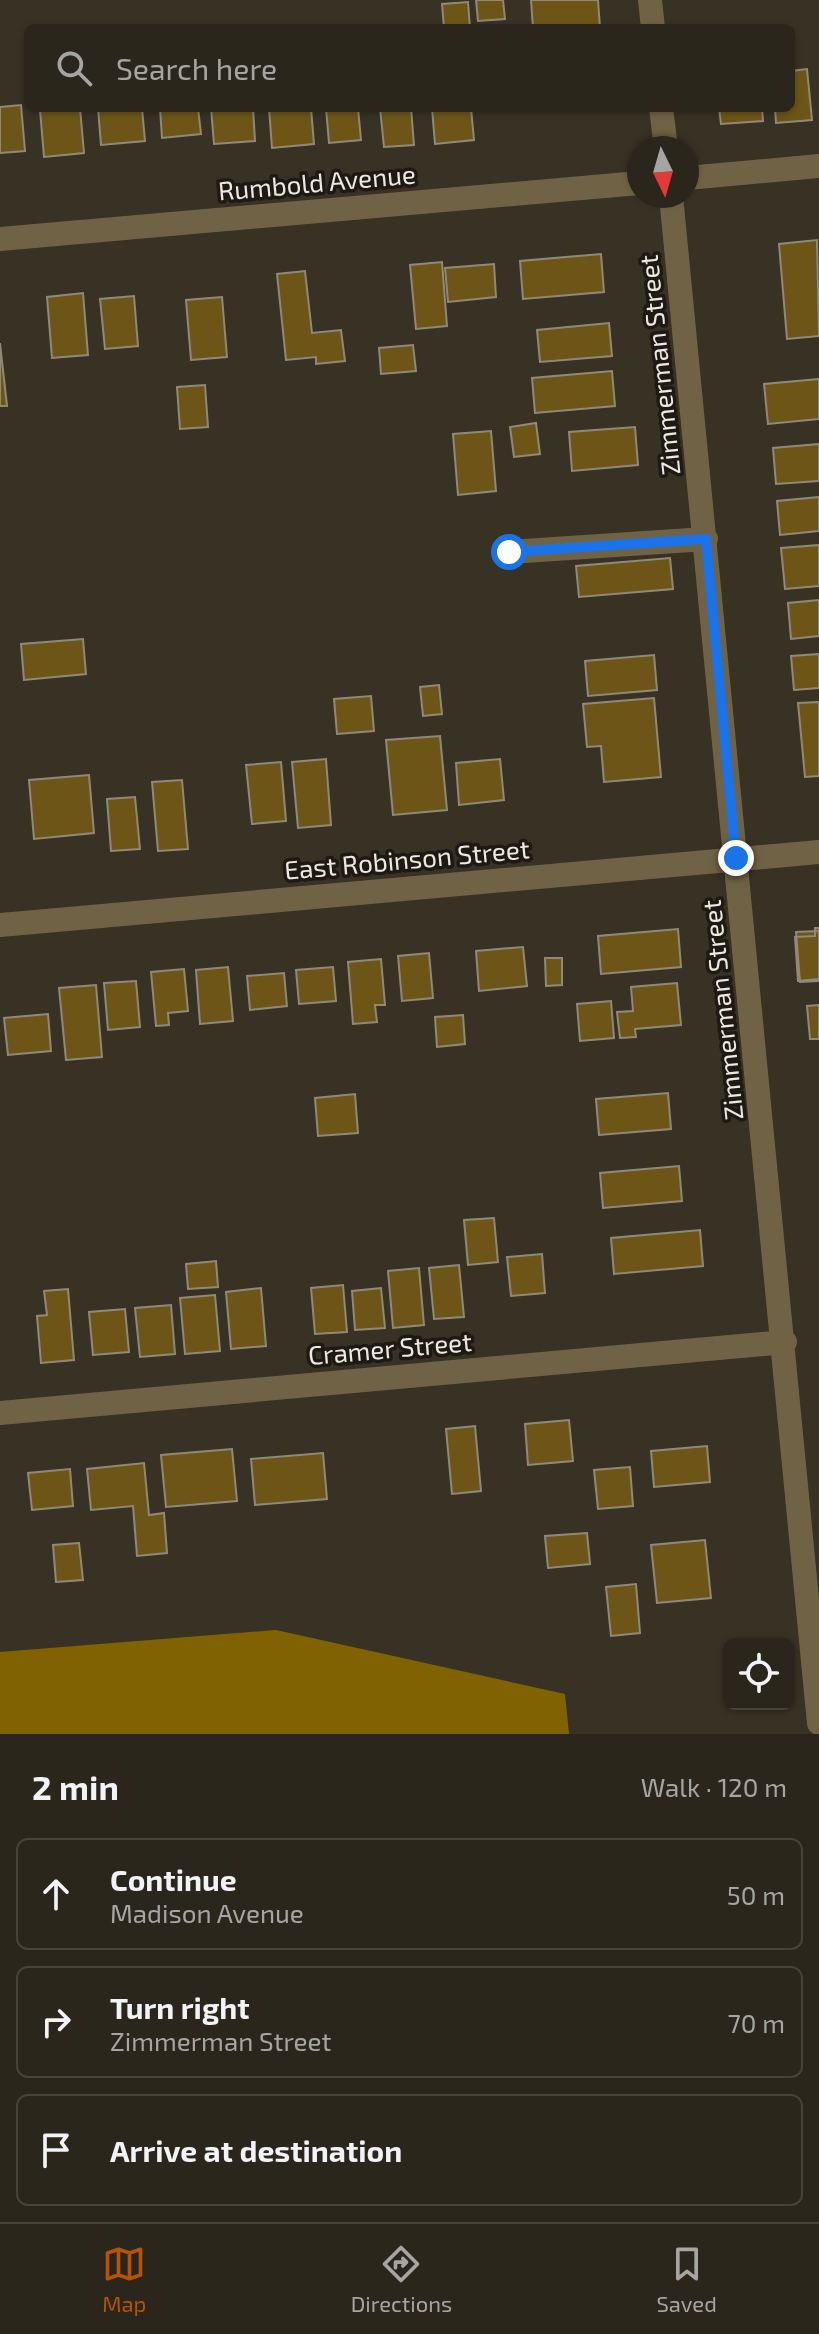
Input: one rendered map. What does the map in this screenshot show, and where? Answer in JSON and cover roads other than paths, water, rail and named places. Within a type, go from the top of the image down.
[{"type":"street","points":[[650,0],[653,24]]},
{"type":"street","points":[[662,112],[664,136]]},
{"type":"street","points":[[699,177],[819,166]]},
{"type":"street","name":"Rumbold Avenue","points":[[0,239],[627,184]]},
{"type":"street","name":"Zimmerman Street","points":[[672,208],[785,1342],[814,1602],[819,1723]]},
{"type":"street","points":[[509,552],[706,539]]},
{"type":"street","name":"East Robinson Street","points":[[0,925],[819,852]]},
{"type":"street","name":"Cramer Street","points":[[0,1413],[785,1342]]}]
